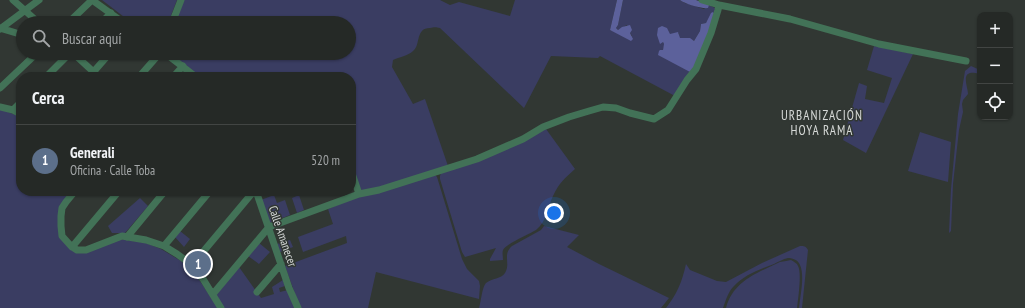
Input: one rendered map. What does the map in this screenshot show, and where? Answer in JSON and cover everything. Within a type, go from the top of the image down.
[{"type":"street","points":[[13,0],[30,16]]},
{"type":"street","points":[[17,16],[39,0]]},
{"type":"street","points":[[75,16],[92,0],[115,16]]},
{"type":"street","points":[[175,16],[181,0]]},
{"type":"street","points":[[702,0],[719,5],[790,19],[879,44],[966,61]]},
{"type":"street","points":[[356,195],[379,190],[477,159],[523,139],[543,127],[569,117],[603,107],[616,108],[654,119],[668,110],[687,80],[696,69],[711,33],[719,5]]},
{"type":"street","points":[[108,16],[111,13]]},
{"type":"street","points":[[0,28],[16,17]]},
{"type":"street","points":[[0,28],[16,33]]},
{"type":"street","points":[[17,72],[30,60]]},
{"type":"street","points":[[51,72],[63,60]]},
{"type":"street","points":[[79,60],[89,72]]},
{"type":"street","points":[[93,72],[104,60]]},
{"type":"street","points":[[143,72],[154,60]]},
{"type":"street","points":[[175,60],[190,72]]},
{"type":"street","points":[[178,72],[183,66]]},
{"type":"street","points":[[0,88],[16,73]]},
{"type":"street","points":[[0,107],[16,112]]},
{"type":"street","points":[[13,110],[16,107]]},
{"type":"street","points":[[356,185],[359,194]]},
{"type":"street","points":[[69,196],[62,208],[62,236],[66,242],[77,250],[86,250],[125,236],[161,196]]},
{"type":"street","points":[[72,247],[116,196]]},
{"type":"street","points":[[164,246],[206,196]]},
{"type":"street","points":[[192,265],[251,196]]},
{"type":"street","name":"Calle Amanecer","points":[[257,196],[289,288],[298,308]]},
{"type":"street","points":[[213,294],[269,227],[354,196]]},
{"type":"street","points":[[125,236],[146,240],[164,246],[192,265],[213,294],[220,308]]},
{"type":"street","points":[[257,292],[281,264]]},
{"type":"shaded area","points":[[102,0],[177,0],[171,16],[123,16]]},
{"type":"shaded area","points":[[184,0],[440,0],[450,5],[459,2],[510,16],[515,0],[617,0],[610,30],[632,36],[627,25],[618,30],[616,28],[618,25],[623,0],[680,0],[704,9],[709,5],[715,8],[716,11],[706,23],[701,24],[700,31],[694,41],[679,38],[679,33],[663,42],[663,50],[690,72],[675,96],[600,56],[598,58],[551,56],[524,108],[440,28],[434,27],[425,29],[420,34],[417,45],[413,51],[393,60],[392,67],[413,104],[425,99],[448,166],[366,192],[359,189],[356,180],[356,72],[192,72],[177,60],[356,60],[356,16],[178,16]]},
{"type":"shaded area","points":[[617,0],[623,0],[618,25],[616,28],[618,30],[622,27],[630,25],[632,30],[630,33],[633,39],[631,41],[610,30]]},
{"type":"shaded area","points":[[680,0],[696,0],[709,5],[708,8],[702,8],[689,5]]},
{"type":"shaded area","points":[[713,12],[715,15],[697,63],[690,72],[658,55],[660,50],[663,50],[664,44],[663,42],[660,44],[657,35],[658,28],[662,26],[667,28],[670,34],[678,32],[680,38],[690,38],[694,41],[700,31],[701,24],[706,23]]},
{"type":"shaded area","points":[[874,46],[913,54],[866,153],[843,140],[859,83],[867,86],[865,99],[884,103],[892,78],[867,70]]},
{"type":"shaded area","points":[[971,66],[977,69],[977,73],[970,73],[966,76],[968,94],[963,100],[962,104],[963,112],[959,130],[953,184],[951,231],[949,233],[951,189],[958,114],[965,71]]},
{"type":"shaded area","points":[[0,109],[16,115],[16,196],[67,196],[58,223],[74,250],[119,239],[146,243],[161,249],[181,261],[194,272],[218,308],[0,308]]},
{"type":"shaded area","points":[[546,129],[575,169],[565,178],[553,196],[542,223],[536,230],[505,248],[503,250],[503,260],[490,261],[496,248],[465,257],[462,252],[440,179],[441,173]]},
{"type":"shaded area","points":[[920,132],[951,142],[948,182],[908,171]]},
{"type":"shaded area","points":[[435,175],[437,177],[462,259],[467,269],[479,281],[479,299],[376,272],[368,308],[300,308],[285,266],[347,243],[346,236],[303,252],[298,237],[333,224],[328,209],[356,197]]},
{"type":"shaded area","points":[[274,196],[277,203],[285,200],[290,215],[270,223],[261,200]]},
{"type":"shaded area","points":[[299,196],[304,210],[297,213],[292,198]]},
{"type":"shaded area","points":[[140,198],[148,206],[125,233],[112,233],[108,226]]},
{"type":"shaded area","points":[[544,226],[579,235],[567,247],[669,298],[661,308],[479,308],[486,283],[505,273],[507,269],[507,256],[509,249],[541,230]]},
{"type":"shaded area","points":[[180,231],[190,239],[184,247],[175,237]]},
{"type":"shaded area","points":[[290,240],[293,247],[280,252],[277,244]]},
{"type":"shaded area","points":[[259,243],[270,252],[259,264],[248,256]]},
{"type":"shaded area","points":[[800,246],[805,246],[808,250],[802,308],[799,308],[802,281],[801,270],[797,261],[788,258],[758,270],[738,282],[727,296],[723,308],[666,308],[679,288],[686,264],[690,270],[717,281],[726,282],[762,263]]},
{"type":"shaded area","points":[[791,260],[797,264],[800,274],[797,308],[726,308],[729,299],[740,284],[755,274],[780,262]]},
{"type":"shaded area","points":[[239,267],[261,298],[274,294],[272,287],[283,280],[285,286],[279,288],[280,292],[288,290],[295,308],[222,308],[216,295]]},
{"type":"place","name":"Generali","points":[[198,264]]},
{"type":"district","name":"URBANIZACIÓN HOYA RAMA","points":[[822,122]]}]
